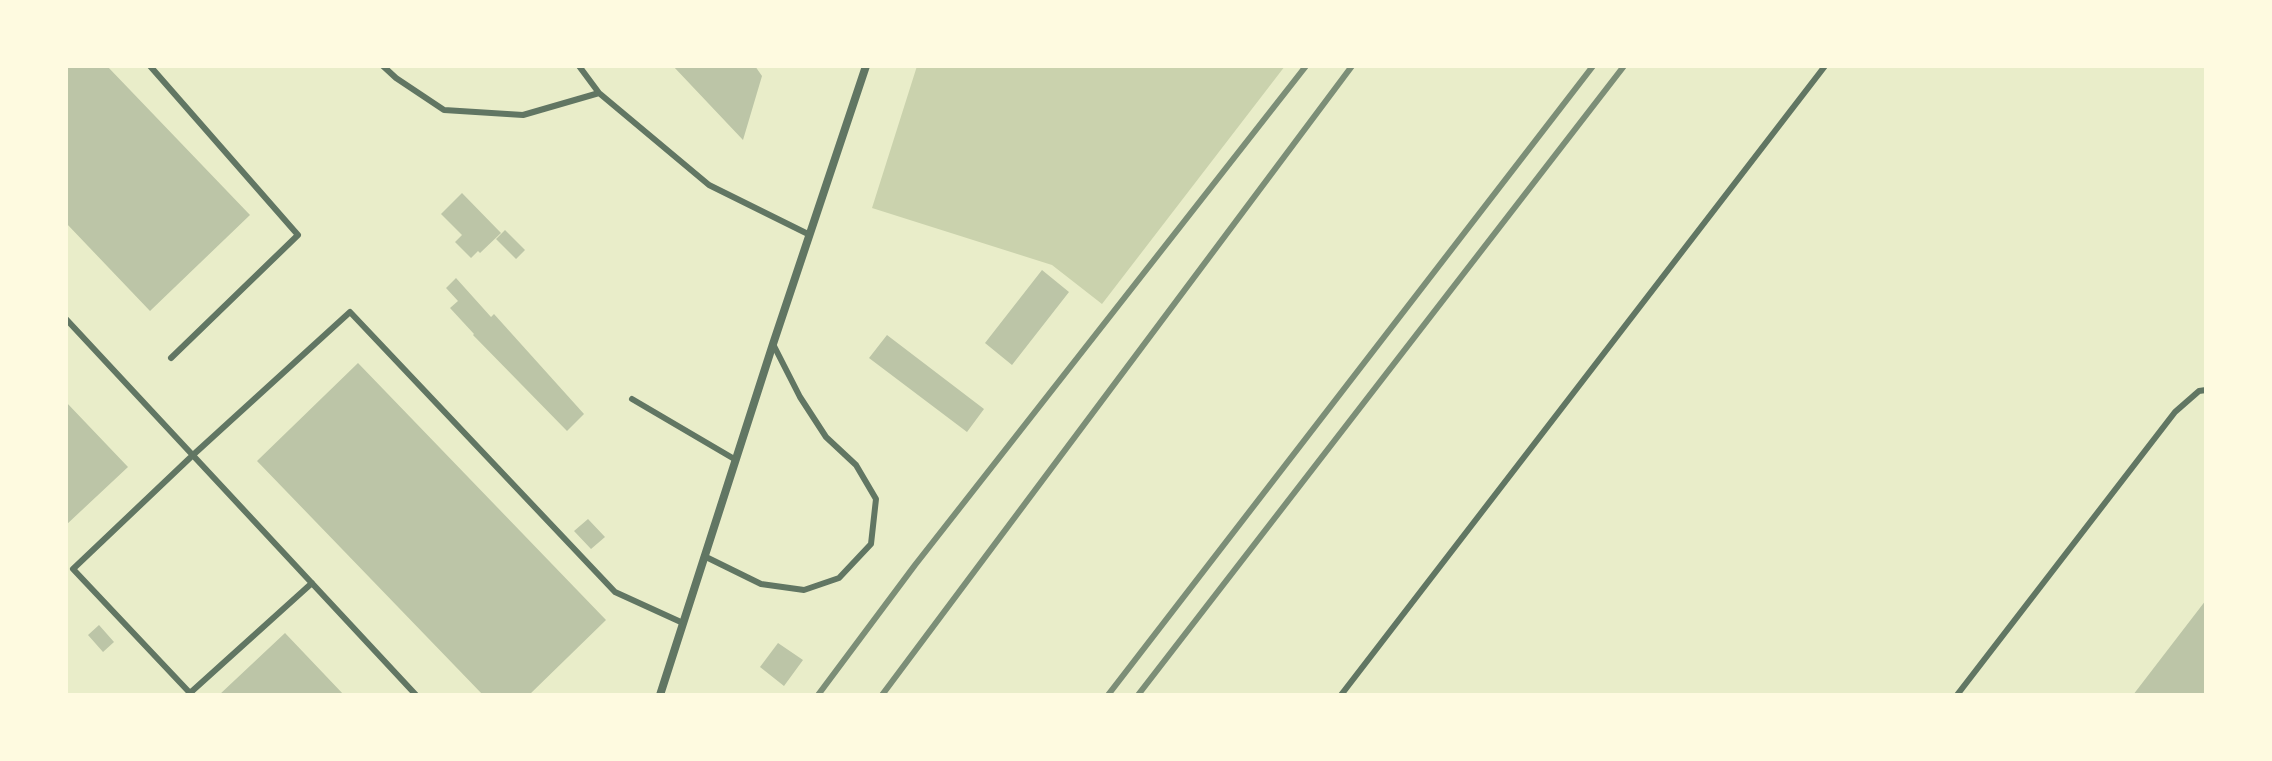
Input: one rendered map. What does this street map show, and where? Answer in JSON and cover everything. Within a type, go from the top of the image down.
[{"type":"street","points":[[660,695],[866,66]]},
{"type":"lane","points":[[150,66],[298,235],[171,358]]},
{"type":"lane","points":[[383,66],[444,110],[523,115],[599,93]]},
{"type":"lane","points":[[579,66],[599,93],[709,185],[810,235]]},
{"type":"lane","points":[[1341,695],[1825,66]]},
{"type":"lane","points":[[312,583],[190,693],[73,569],[350,312],[615,592],[683,623]]},
{"type":"lane","points":[[66,319],[416,695]]},
{"type":"lane","points":[[704,556],[761,584],[804,590],[839,578],[871,544],[876,499],[856,465],[826,437],[800,397],[773,344]]},
{"type":"lane","points":[[1957,695],[2175,412],[2199,391],[2206,390]]},
{"type":"lane","points":[[632,399],[736,460]]},
{"type":"green space","points":[[917,66],[1285,66],[1102,304],[1052,265],[872,208]]},
{"type":"building","points":[[66,66],[107,66],[250,215],[150,311],[66,223]]},
{"type":"building","points":[[673,66],[755,66],[762,76],[743,140]]},
{"type":"building","points":[[462,193],[501,233],[471,258],[455,242],[462,235],[441,214]]},
{"type":"building","points":[[505,230],[525,250],[516,259],[496,239]]},
{"type":"building","points":[[1042,270],[1069,292],[1012,365],[985,343]]},
{"type":"building","points":[[456,278],[491,317],[494,314],[584,414],[567,431],[450,308],[458,301],[446,288]]},
{"type":"building","points":[[887,335],[984,409],[967,432],[869,358]]},
{"type":"building","points":[[358,363],[606,620],[529,695],[483,695],[257,461]]},
{"type":"building","points":[[66,402],[128,467],[66,525]]},
{"type":"building","points":[[588,519],[605,537],[591,549],[574,531]]},
{"type":"building","points":[[2206,600],[2206,695],[2133,695]]},
{"type":"building","points":[[99,625],[114,642],[103,652],[88,635]]},
{"type":"building","points":[[285,633],[344,695],[219,695]]},
{"type":"building","points":[[778,643],[803,660],[784,686],[760,667]]},
{"type":"railway","points":[[818,695],[915,565],[1306,66]]},
{"type":"railway","points":[[882,695],[1352,66]]},
{"type":"railway","points":[[1108,695],[1593,66]]},
{"type":"railway","points":[[1138,695],[1624,66]]}]
